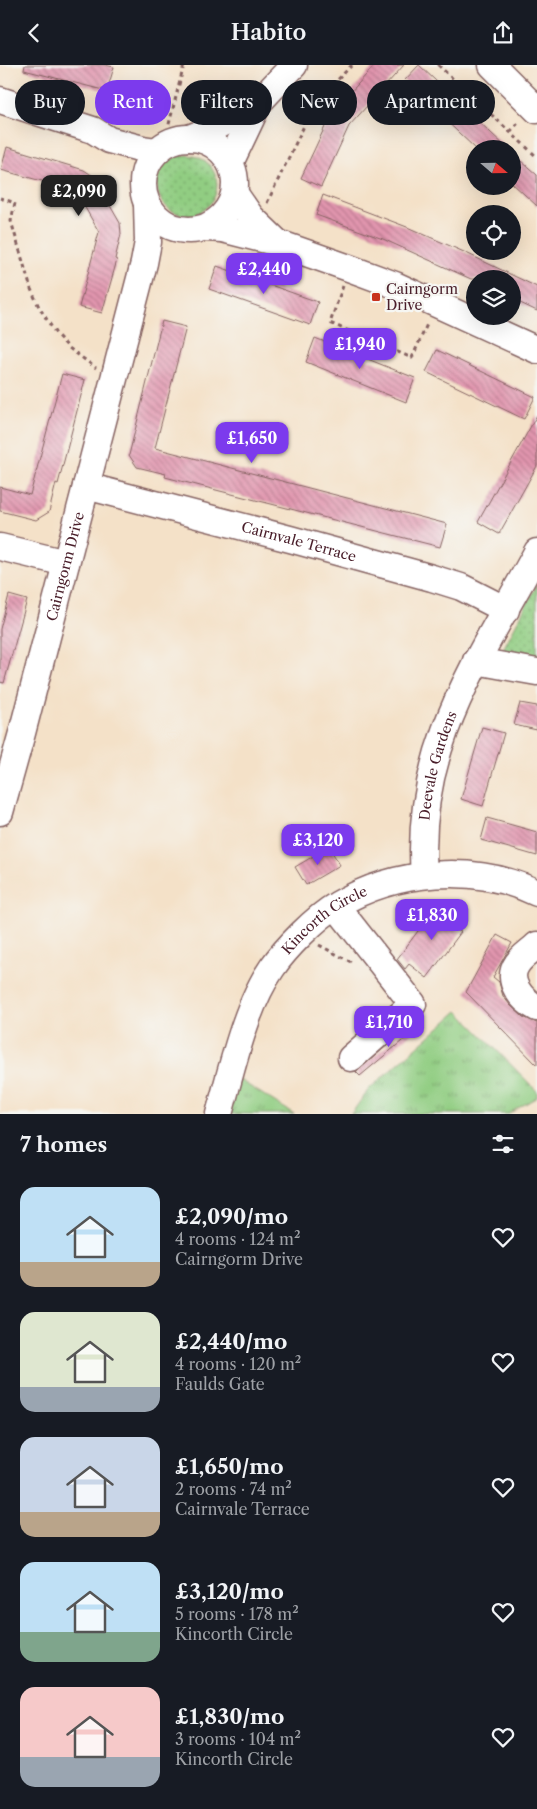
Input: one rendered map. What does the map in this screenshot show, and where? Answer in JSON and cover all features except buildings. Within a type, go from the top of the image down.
[{"type":"street","points":[[272,89],[294,68]]},
{"type":"street","points":[[491,75],[533,110]]},
{"type":"street","points":[[0,99],[93,130],[109,140],[133,167],[154,215],[174,229],[222,229],[278,243],[349,268],[436,303],[537,350]]},
{"type":"street","points":[[145,196],[144,174],[149,161],[160,148],[176,140],[189,138],[219,125]]},
{"type":"street","points":[[230,163],[248,125]]},
{"type":"street","points":[[144,263],[164,246],[196,229],[216,222],[225,214],[235,194],[235,178],[230,163],[223,152],[202,139],[189,138]]},
{"type":"street","points":[[109,140],[143,149],[160,148]]},
{"type":"street","points":[[235,194],[251,217],[278,243]]},
{"type":"street","name":"Cairngorm Drive","points":[[0,812],[11,730],[66,563],[144,263],[148,242],[145,196]]},
{"type":"street","name":"Cairnvale Terrace","points":[[86,486],[432,578],[461,587],[506,610]]},
{"type":"street","points":[[0,547],[66,563]]},
{"type":"street","name":"Deevale Gardens","points":[[424,875],[422,845],[427,791],[434,760],[456,703],[476,661],[536,557]]},
{"type":"street","points":[[476,661],[537,672]]},
{"type":"street","name":"Kincorth Circle","points":[[219,1114],[244,1028],[256,997],[272,969],[301,935],[336,905],[373,888],[424,875],[457,874],[489,878],[527,888],[537,893]]},
{"type":"street","points":[[336,905],[413,1004],[351,1058]]},
{"type":"street","points":[[537,945],[517,964],[513,974],[513,985],[530,1004],[537,1008]]},
{"type":"path","points":[[160,148],[184,65]]},
{"type":"path","points":[[337,80],[352,65]]},
{"type":"path","points":[[438,65],[454,80]]},
{"type":"path","points":[[294,68],[305,80]]},
{"type":"path","points":[[510,132],[533,110]]},
{"type":"path","points":[[495,118],[537,157]]},
{"type":"path","points":[[251,217],[265,207],[304,125]]},
{"type":"path","points":[[0,198],[15,203],[11,221],[31,289],[46,320],[56,334],[93,367],[116,374]]},
{"type":"path","points":[[349,268],[330,323],[412,358],[436,303]]},
{"type":"path","points":[[301,935],[353,963]]},
{"type":"green space","points":[[181,155],[193,155],[204,160],[212,168],[217,179],[215,197],[204,210],[193,215],[181,215],[170,210],[162,202],[157,191],[157,179],[162,168],[170,160]]},
{"type":"green space","points":[[537,584],[537,666],[504,656],[502,651]]},
{"type":"green space","points":[[458,1011],[537,1091],[537,1097],[508,1114],[351,1114],[369,1089]]},
{"type":"green space","points":[[238,1079],[294,1114],[228,1114]]},
{"type":"place","name":"Cairngorm Drive","points":[[376,297]]}]
